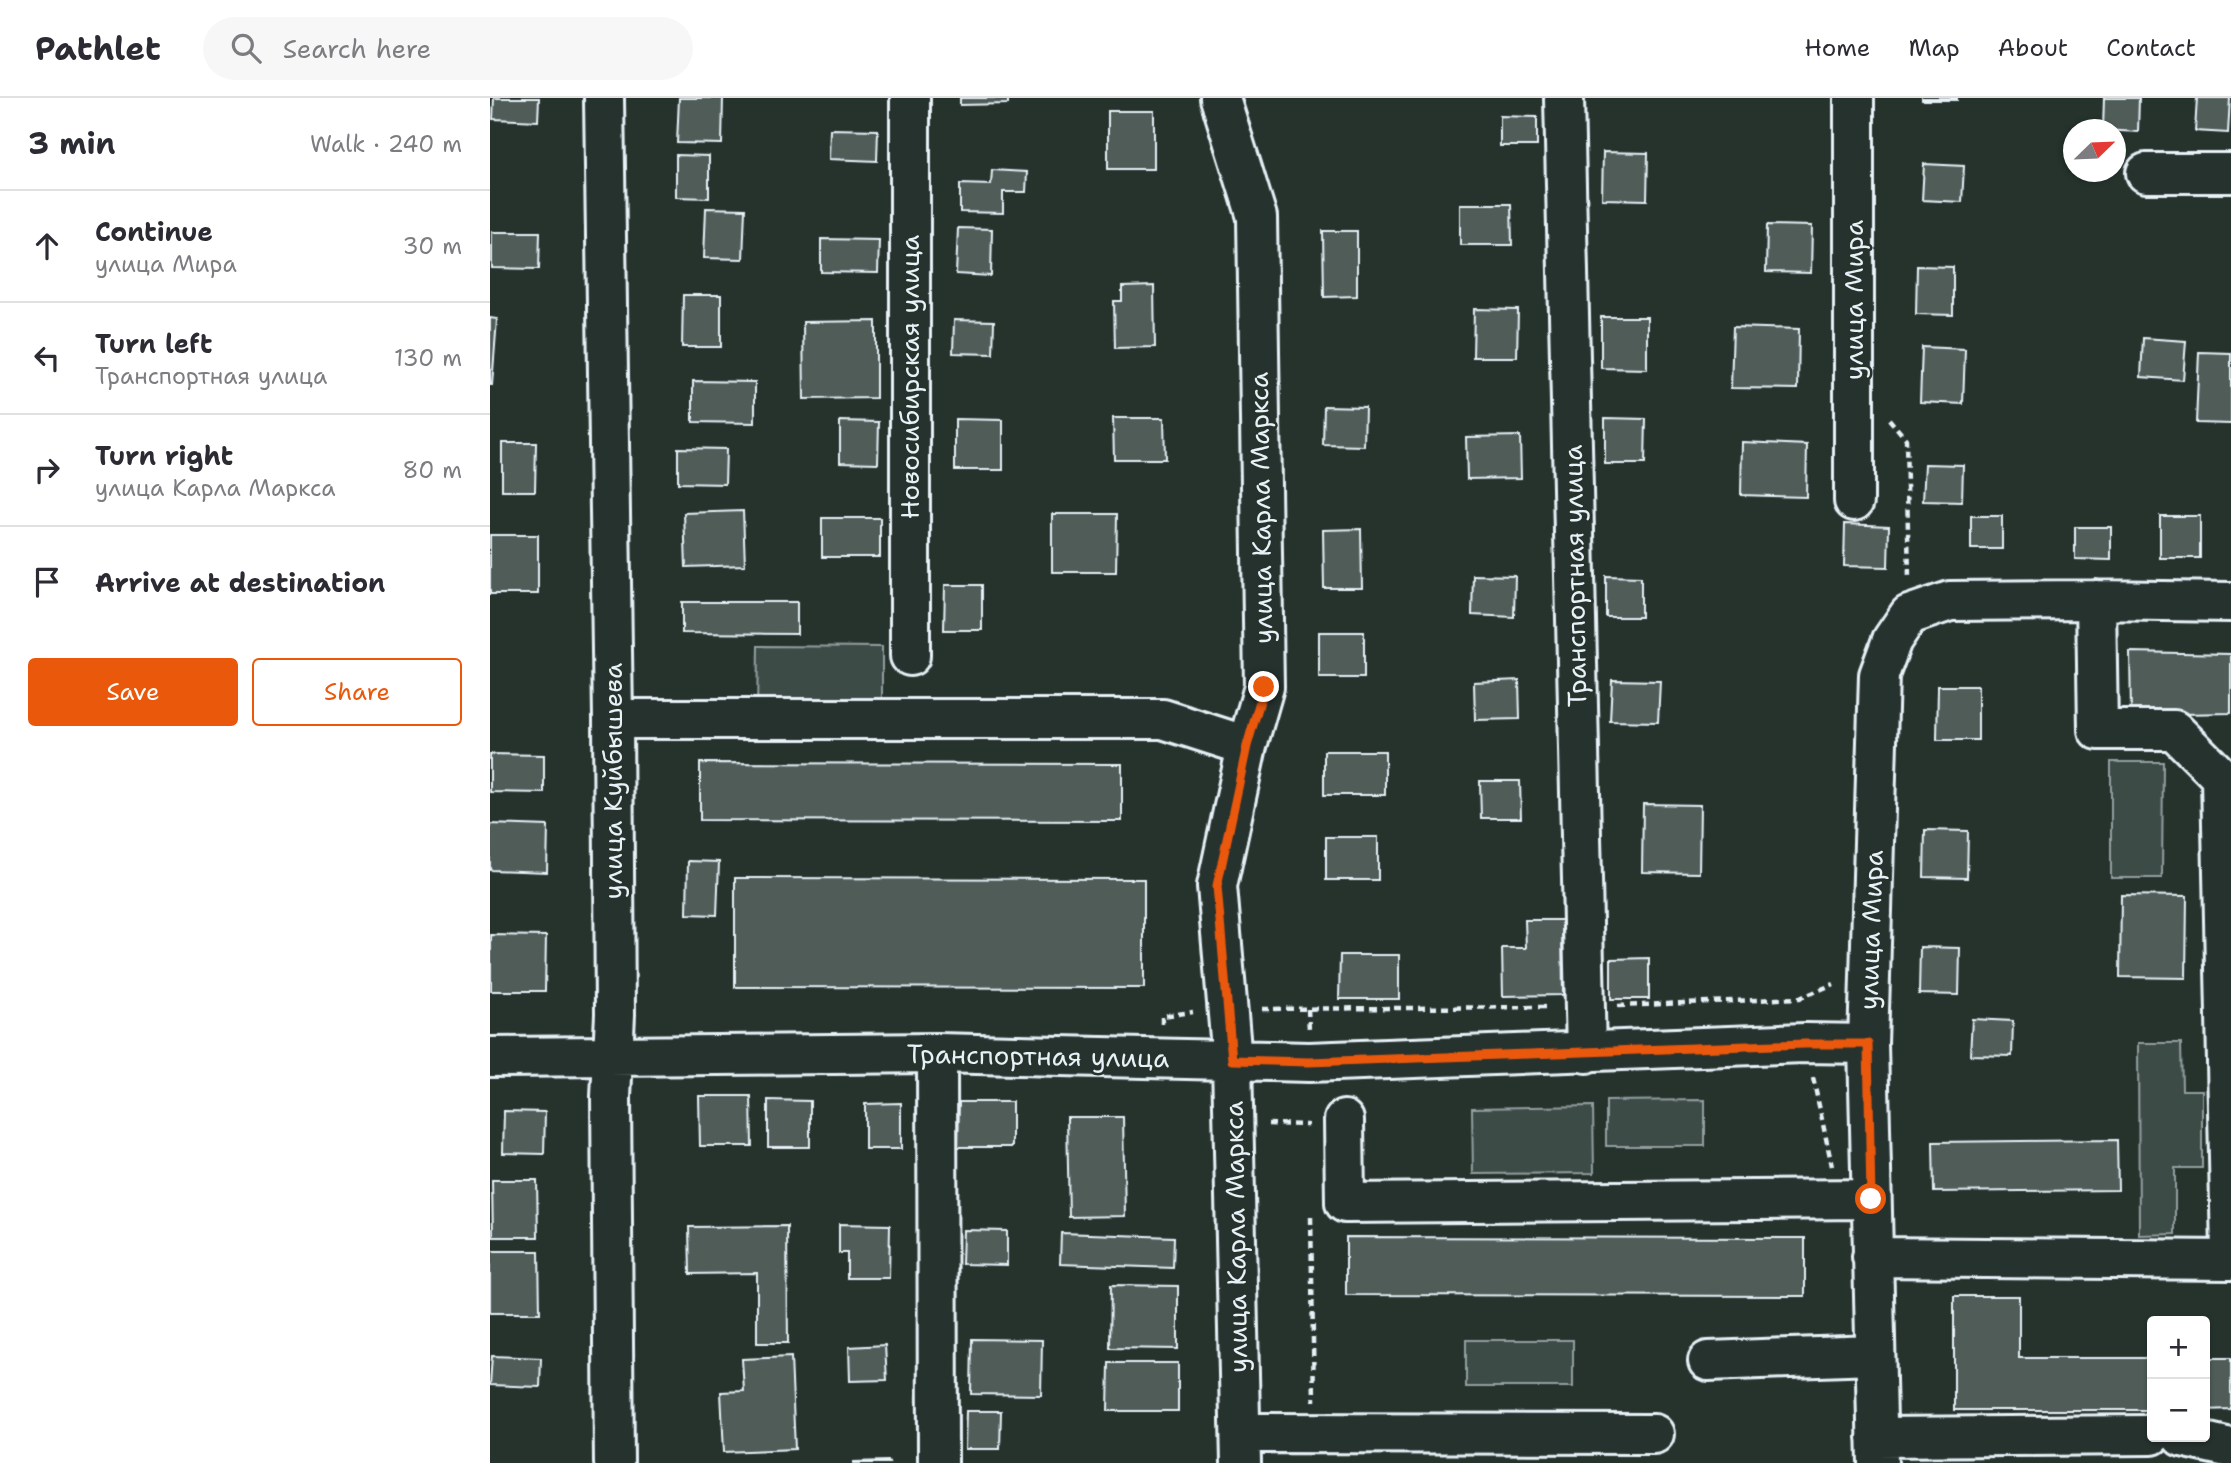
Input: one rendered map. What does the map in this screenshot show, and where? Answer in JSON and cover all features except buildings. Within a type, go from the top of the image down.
[{"type":"street","name":"улица Куйбышева","points":[[604,98],[613,719],[615,1000],[611,1110],[614,1463]]},
{"type":"street","name":"Новосибирская улица","points":[[909,98],[911,656]]},
{"type":"street","name":"улица Карла Маркса","points":[[1220,98],[1257,217],[1264,687],[1247,746],[1217,886],[1232,1060],[1241,1448]]},
{"type":"street","name":"Транспортная улица","points":[[1564,98],[1586,1053]]},
{"type":"street","name":"улица Мира","points":[[1854,98],[1854,501]]},
{"type":"street","points":[[2146,173],[2231,173]]},
{"type":"street","points":[[2096,600],[2098,730],[2174,730],[2221,776],[2231,1253]]},
{"type":"street","points":[[1909,615],[1951,601],[2231,602]]},
{"type":"street","name":"улица Мира","points":[[1877,1450],[1868,1044],[1880,675],[1892,640],[1909,615]]},
{"type":"street","points":[[613,719],[1163,719],[1247,746]]},
{"type":"street","name":"Транспортная улица","points":[[490,1057],[937,1053],[1309,1062],[1868,1044]]},
{"type":"street","points":[[937,1053],[938,1463]]},
{"type":"street","points":[[1344,1119],[1345,1203],[1871,1199]]},
{"type":"street","points":[[1872,1257],[2231,1260]]},
{"type":"street","points":[[1708,1362],[1874,1355]]},
{"type":"street","points":[[1241,1448],[1314,1433],[1654,1434]]},
{"type":"street","points":[[1877,1450],[2147,1436]]},
{"type":"street","points":[[2204,1442],[2231,1448]]},
{"type":"path","points":[[1854,407],[1885,413],[1906,439],[1909,615]]},
{"type":"path","points":[[1308,1009],[1310,1138]]},
{"type":"path","points":[[1311,1205],[1314,1433]]},
{"type":"shaded area","points":[[758,646],[882,647],[882,718],[757,716]]},
{"type":"shaded area","points":[[2111,762],[2163,762],[2162,878],[2111,878]]},
{"type":"shaded area","points":[[2138,1043],[2181,1043],[2182,1090],[2202,1090],[2202,1168],[2175,1168],[2175,1234],[2139,1235]]},
{"type":"shaded area","points":[[1705,1100],[1705,1146],[1606,1146],[1606,1101]]},
{"type":"shaded area","points":[[1593,1106],[1594,1173],[1473,1174],[1472,1108]]},
{"type":"shaded area","points":[[1466,1340],[1573,1340],[1573,1387],[1466,1387]]},
{"type":"route","points":[[1264,687],[1247,746],[1217,886],[1232,1060],[1309,1062],[1868,1044],[1871,1199]]}]
